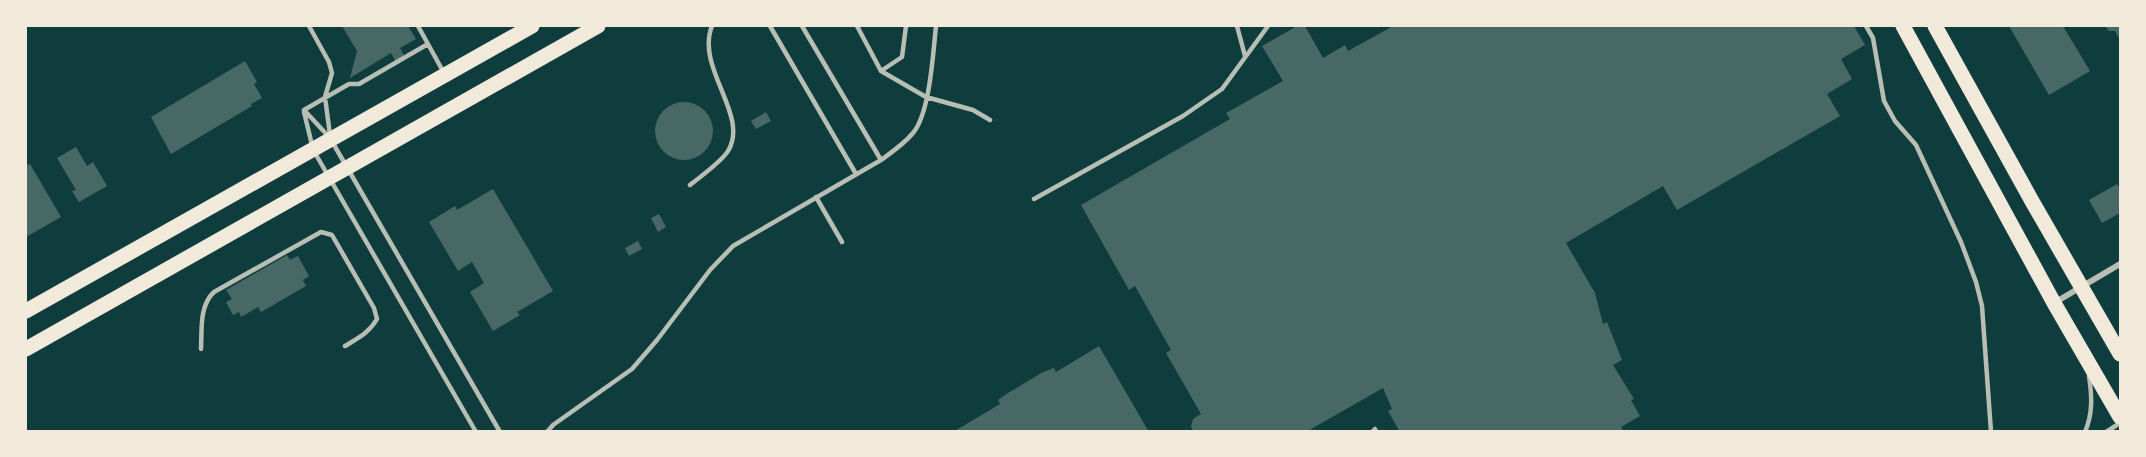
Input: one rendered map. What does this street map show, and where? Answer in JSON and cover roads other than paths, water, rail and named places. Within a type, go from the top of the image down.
[{"type":"main road","points":[[26,311],[532,26]]},
{"type":"main road","points":[[26,349],[598,26]]},
{"type":"main road","points":[[1903,26],[2054,303],[2121,417]]},
{"type":"main road","points":[[1935,26],[2008,159],[2121,354]]},
{"type":"street","points":[[2054,303],[2121,264]]},
{"type":"lane","points":[[309,26],[330,62],[332,73],[325,98],[330,138]]},
{"type":"lane","points":[[418,26],[445,74]]},
{"type":"lane","points":[[690,185],[728,152],[732,138],[729,107],[709,60],[709,33],[712,26]]},
{"type":"lane","points":[[770,26],[856,174]]},
{"type":"lane","points":[[802,26],[881,160]]},
{"type":"lane","points":[[857,26],[881,72],[926,97],[973,110],[990,120]]},
{"type":"lane","points":[[881,72],[902,57],[906,26]]},
{"type":"lane","points":[[547,432],[553,425],[632,369],[710,270],[733,246],[881,160],[914,132],[922,118],[936,26]]},
{"type":"lane","points":[[1237,26],[1245,57]]},
{"type":"lane","points":[[1035,199],[1183,116],[1222,89],[1267,26]]},
{"type":"lane","points":[[1866,26],[1873,38],[1878,58],[1880,88],[1884,101],[1895,121],[1916,145],[1976,282],[1982,306],[1991,432]]},
{"type":"lane","points":[[303,110],[349,84],[359,84],[428,44]]},
{"type":"lane","points":[[303,110],[330,138],[500,432]]},
{"type":"lane","points":[[303,110],[313,148],[328,177],[476,432]]},
{"type":"lane","points":[[816,197],[842,242]]},
{"type":"lane","points":[[201,349],[204,304],[214,292],[321,232],[332,235],[374,308],[377,320],[372,328],[345,346]]},
{"type":"lane","points":[[2085,432],[2093,399],[2086,358]]},
{"type":"lane","points":[[2106,432],[2121,423]]},
{"type":"lane","points":[[553,425],[556,432]]}]
